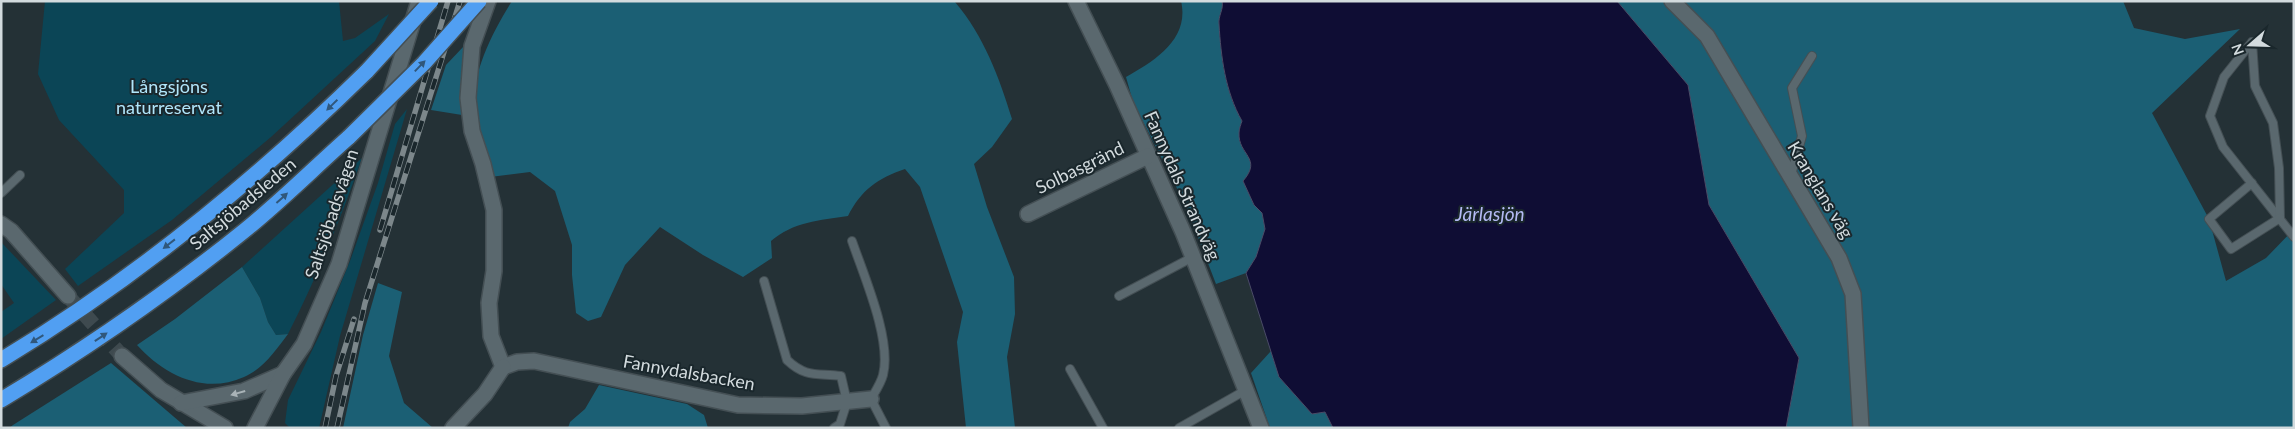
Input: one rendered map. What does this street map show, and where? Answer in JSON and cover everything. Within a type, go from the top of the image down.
[{"type":"highway","name":"Saltsjöbadsleden","points":[[1,360],[44,334],[123,280],[226,200],[330,107],[367,71],[431,1]]},
{"type":"highway","name":"Saltsjöbadsleden","points":[[1,400],[61,364],[143,308],[245,230],[349,137],[424,62],[479,1]]},
{"type":"street","name":"Saltsjöbadsvägen","points":[[255,428],[283,374],[304,344],[339,264],[419,1]]},
{"type":"street","points":[[453,428],[485,394],[503,367],[491,336],[489,303],[494,271],[494,210],[483,164],[472,131],[468,98],[472,46],[488,1]]},
{"type":"street","name":"Fannydals Strandväg","points":[[1076,1],[1117,86],[1193,257],[1261,428]]},
{"type":"street","name":"Kranglans väg","points":[[1672,1],[1707,36],[1839,258],[1853,294],[1861,428]]},
{"type":"street","name":"Solbasgränd","points":[[1028,214],[1148,156]]},
{"type":"street","points":[[1,224],[11,231],[68,296]]},
{"type":"street","points":[[122,356],[149,382],[225,428]]},
{"type":"street","name":"Fannydalsbacken","points":[[503,367],[517,362],[534,362],[738,405],[802,406],[872,399]]},
{"type":"street","points":[[181,403],[244,391],[283,374]]},
{"type":"lane","points":[[2280,218],[2279,168],[2274,123],[2254,86],[2252,42],[2224,77],[2210,116],[2223,147],[2294,237]]},
{"type":"lane","points":[[1790,177],[1802,136],[1792,88],[1812,56]]},
{"type":"lane","points":[[1,193],[20,175]]},
{"type":"lane","points":[[2252,183],[2209,219],[2231,249],[2280,218]]},
{"type":"lane","points":[[852,241],[880,325],[885,361],[883,376],[872,399],[886,428]]},
{"type":"lane","points":[[1119,296],[1193,257]]},
{"type":"lane","points":[[764,281],[787,360],[796,369],[806,374],[841,376],[847,402],[840,424],[834,428]]},
{"type":"lane","points":[[1070,368],[1103,428]]},
{"type":"lane","points":[[1179,428],[1246,390]]},
{"type":"green space","name":"Långsjöns naturreservat","points":[[45,1],[339,1],[343,41],[355,38],[389,14],[375,41],[271,137],[172,220],[78,286],[65,269],[124,213],[124,190],[59,120],[38,74]]},
{"type":"green space","points":[[407,109],[340,336],[319,428],[290,428],[285,423],[288,400],[321,332],[350,261],[378,183],[395,124]]},
{"type":"green space","points":[[362,158],[346,203],[299,313],[288,334],[276,335],[268,322],[260,298],[242,267]]},
{"type":"green space","points":[[1,242],[56,300],[1,339],[1,312],[14,303],[1,284]]},
{"type":"shaded area","points":[[512,1],[955,2],[974,29],[990,58],[1012,119],[992,147],[974,164],[987,207],[1014,277],[1015,314],[1007,357],[1015,428],[966,428],[957,342],[963,312],[920,187],[905,169],[887,176],[871,186],[859,199],[848,216],[807,223],[779,235],[771,241],[772,258],[743,277],[703,255],[660,227],[625,265],[601,317],[588,321],[576,313],[572,275],[572,245],[555,191],[530,172],[490,177],[475,131],[473,108],[477,76],[488,45]]},
{"type":"shaded area","points":[[1181,1],[1222,1],[1219,21],[1223,62],[1228,86],[1242,121],[1239,131],[1240,140],[1251,167],[1243,181],[1254,205],[1262,213],[1265,229],[1256,257],[1246,273],[1216,284],[1186,206],[1133,102],[1126,77],[1159,56],[1175,38],[1180,27],[1182,15]]},
{"type":"shaded area","points":[[1617,1],[2123,1],[2134,28],[2185,39],[2240,29],[2152,113],[2209,219],[2226,281],[2266,258],[2294,229],[2294,428],[1786,428],[1799,358],[1709,205],[1688,85]]},
{"type":"shaded area","points":[[464,46],[462,115],[431,110],[446,65]]},
{"type":"shaded area","points":[[242,267],[260,298],[268,322],[276,335],[288,334],[269,358],[251,374],[229,382],[200,383],[172,373],[159,365],[137,345],[175,319]]},
{"type":"shaded area","points":[[378,283],[402,292],[389,356],[404,403],[433,428],[343,428],[363,335]]},
{"type":"shaded area","points":[[1271,351],[1279,377],[1312,414],[1325,412],[1333,428],[1270,428],[1251,373]]},
{"type":"shaded area","points":[[111,363],[187,428],[9,428],[13,425]]},
{"type":"shaded area","points":[[599,385],[687,404],[704,415],[708,428],[568,428],[570,422],[585,409]]},
{"type":"water","name":"Järlasjön","points":[[1222,1],[1617,1],[1688,85],[1709,205],[1799,358],[1786,428],[1333,428],[1325,412],[1312,414],[1279,377],[1246,273],[1256,257],[1265,229],[1262,213],[1254,205],[1243,181],[1251,167],[1240,140],[1239,131],[1242,121],[1228,86],[1223,61],[1219,21]]},
{"type":"tunnel","points":[[68,296],[122,356]]},
{"type":"railway","points":[[380,230],[448,1]]},
{"type":"railway","points":[[337,428],[365,303],[460,1]]},
{"type":"railway","points":[[325,428],[336,376],[354,319]]}]
